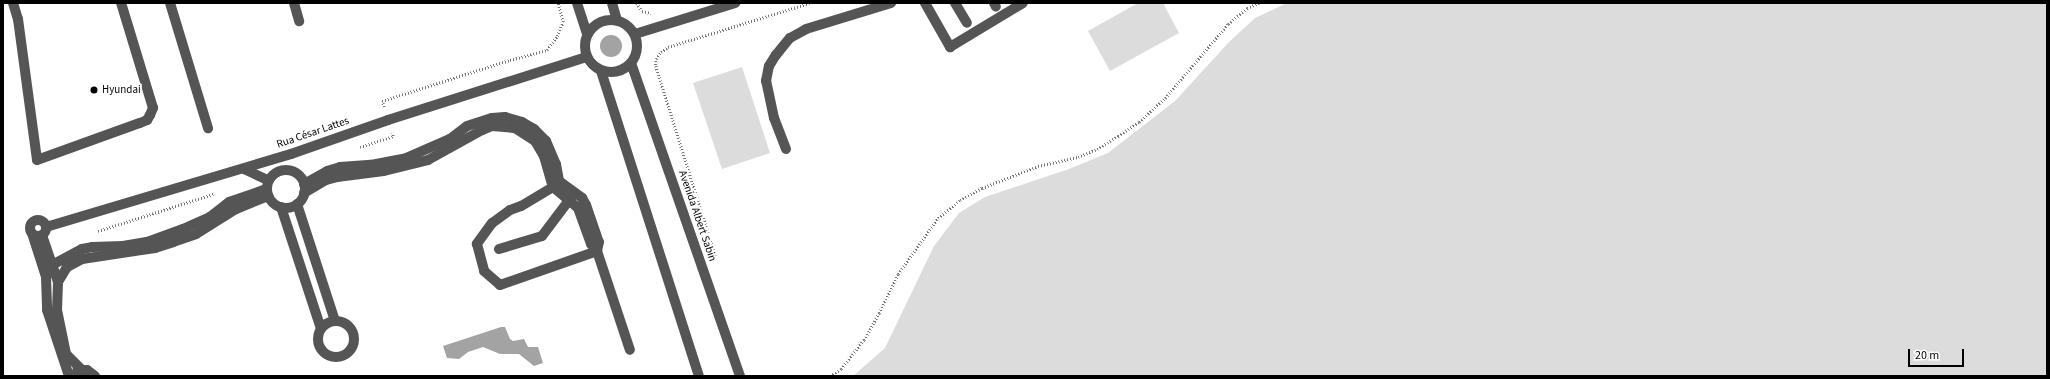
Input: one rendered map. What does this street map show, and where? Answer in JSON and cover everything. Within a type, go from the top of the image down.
[{"type":"street","points":[[14,3],[18,18],[37,160],[147,120],[153,108],[121,3]]},
{"type":"street","points":[[170,3],[208,128]]},
{"type":"street","points":[[294,3],[299,21]]},
{"type":"street","points":[[577,3],[587,34],[584,50],[590,63],[601,71],[617,72],[631,64],[638,49],[635,34],[624,23],[617,20],[600,22],[587,34]]},
{"type":"street","points":[[612,3],[617,20]]},
{"type":"street","points":[[635,34],[735,3]]},
{"type":"street","points":[[786,150],[774,118],[766,81],[769,66],[776,55],[790,38],[806,29],[891,3]]},
{"type":"street","points":[[925,3],[950,47],[1023,3]]},
{"type":"street","points":[[955,3],[967,23]]},
{"type":"street","name":"Rua César Lattes","points":[[40,232],[244,169],[388,120],[587,57]]},
{"type":"street","name":"Avenida Albert Sabin","points":[[631,64],[740,376]]},
{"type":"street","points":[[601,71],[699,376]]},
{"type":"street","points":[[335,321],[297,204],[304,188],[327,171],[340,167],[371,165],[406,158],[450,139],[467,126],[492,118],[505,117],[522,122],[534,129],[546,141],[556,164],[559,180],[572,196],[591,244],[597,251],[630,350]]},
{"type":"street","points":[[304,188],[337,177],[384,171],[428,160],[482,130],[496,126],[515,128],[525,133],[535,141],[544,156],[553,187],[572,196]]},
{"type":"street","points":[[290,170],[299,151]]},
{"type":"street","points":[[244,169],[268,188],[274,204],[286,208],[297,204]]},
{"type":"street","points":[[58,282],[67,268],[82,259],[155,248],[196,234],[268,188],[278,171],[290,170],[301,176],[304,188]]},
{"type":"street","points":[[553,187],[521,206],[510,210],[492,223],[477,244],[484,271],[500,285],[597,251]]},
{"type":"street","points":[[52,265],[82,249],[129,245],[150,241],[210,217],[229,202],[268,188]]},
{"type":"street","points":[[499,249],[542,236],[572,196]]},
{"type":"street","points":[[282,207],[321,329],[318,340],[321,350],[330,356],[342,356],[350,349],[354,338],[345,324],[335,321],[329,322],[321,329]]},
{"type":"street","points":[[40,232],[58,282],[57,310],[66,354],[82,370]]},
{"type":"street","points":[[40,232],[46,277],[47,310],[69,376],[82,370],[87,370],[95,376]]},
{"type":"path","points":[[388,120],[382,101],[510,60],[547,50],[557,36],[563,22],[558,3]]},
{"type":"path","points":[[637,3],[642,11],[651,13],[656,12]]},
{"type":"path","points":[[716,259],[655,65],[656,59],[661,52],[668,47],[809,3]]},
{"type":"path","points":[[830,376],[841,368],[864,340],[880,313],[898,274],[938,218],[960,200],[982,188],[1038,166],[1078,158],[1097,150],[1139,122],[1165,98],[1228,24],[1248,8],[1258,3]]},
{"type":"path","points":[[91,233],[219,192]]},
{"type":"shaded area","points":[[1138,3],[1163,3],[1179,33],[1110,71],[1088,31]]},
{"type":"shaded area","points":[[2047,3],[2047,376],[853,376],[885,348],[934,246],[959,213],[985,197],[1069,169],[1108,153],[1175,101],[1229,42],[1255,18],[1285,4]]},
{"type":"shaded area","points":[[611,35],[619,38],[622,46],[619,54],[611,57],[603,54],[600,46],[603,38]]},
{"type":"shaded area","points":[[742,67],[770,153],[722,169],[693,83]]},
{"type":"shaded area","points":[[505,327],[510,339],[513,341],[524,339],[528,347],[538,347],[543,363],[534,366],[519,354],[500,354],[483,347],[468,352],[459,359],[447,358],[443,346]]},
{"type":"place","name":"Hyundai","points":[[94,90]]}]
